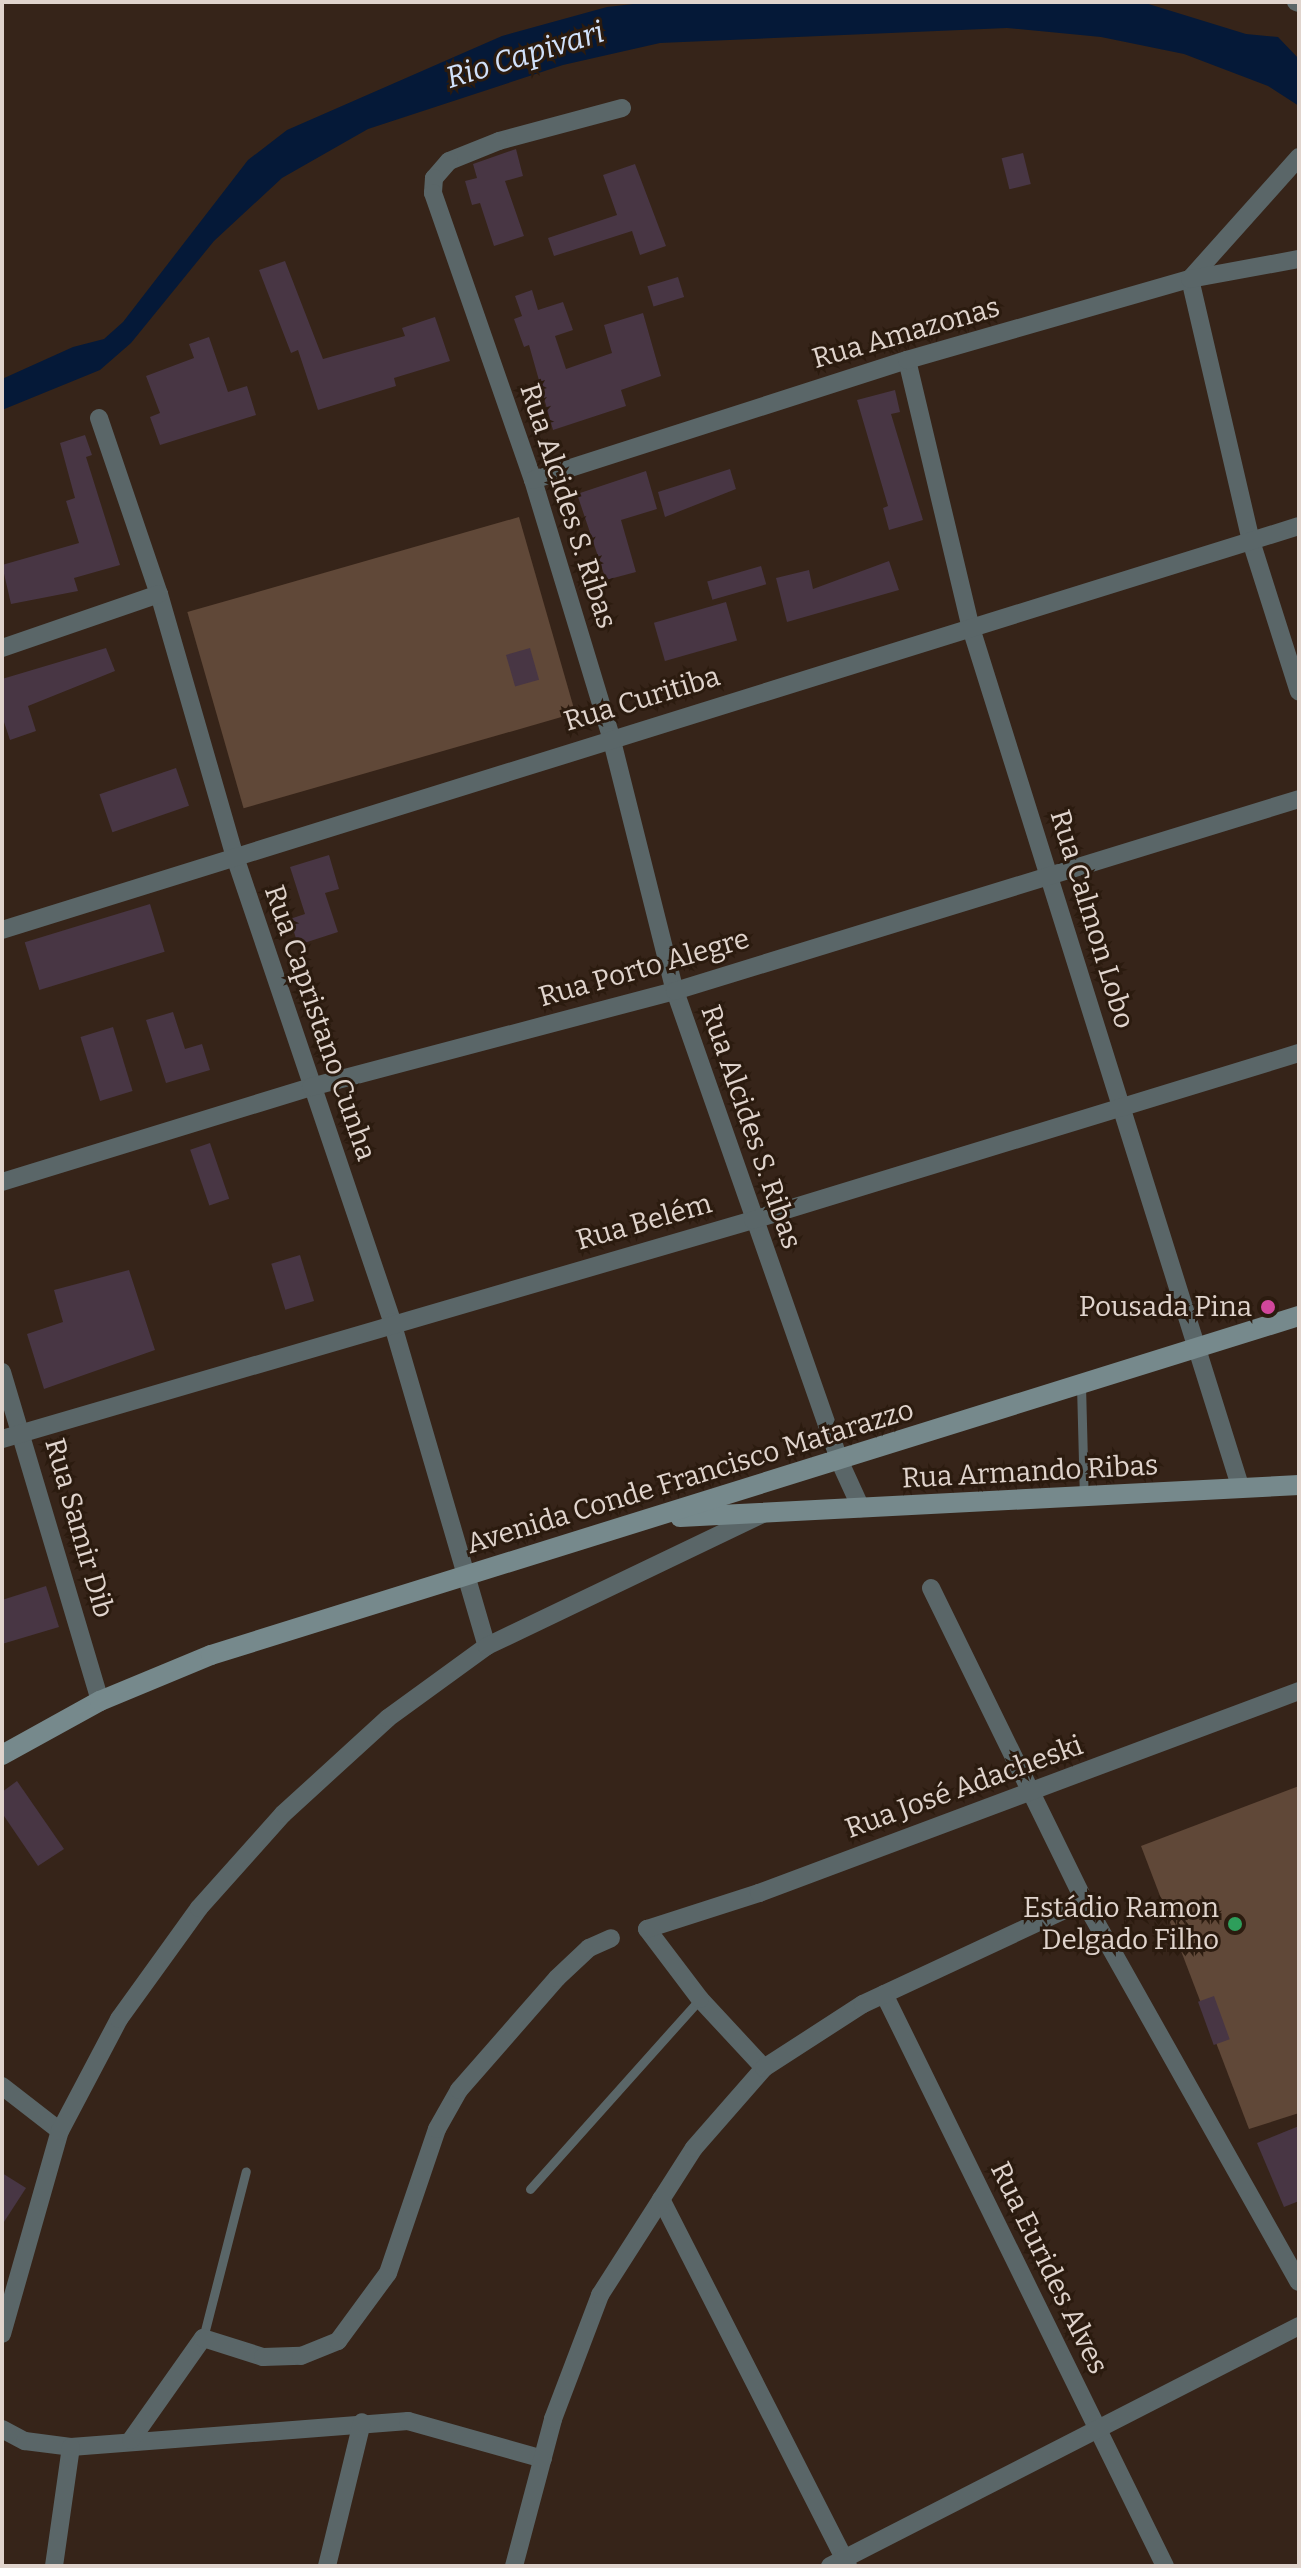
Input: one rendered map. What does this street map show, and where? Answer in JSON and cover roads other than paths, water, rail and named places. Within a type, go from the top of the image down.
[{"type":"street","name":"Rua Alcides S. Ribas","points":[[622,108],[499,141],[449,161],[434,178],[438,212],[533,480],[611,737],[675,991],[839,1460],[861,1508]]},
{"type":"street","points":[[1296,169],[1190,279],[1251,541],[1299,692]]},
{"type":"street","name":"Rua Amazonas","points":[[533,480],[907,360],[1190,279],[1299,259]]},
{"type":"street","name":"Rua Calmon Lobo","points":[[907,360],[971,628],[1241,1489]]},
{"type":"street","name":"Rua Capristano Cunha","points":[[99,418],[159,594],[235,857],[392,1322],[469,1576],[487,1646]]},
{"type":"street","name":"Rua Curitiba","points":[[2,930],[611,737],[1299,526]]},
{"type":"street","points":[[2,648],[159,594]]},
{"type":"street","name":"Rua Porto Alegre","points":[[2,1182],[311,1087],[675,991],[1299,799]]},
{"type":"street","name":"Rua Belém","points":[[2,1439],[392,1322],[753,1220],[1299,1053]]},
{"type":"street","name":"Avenida Conde Francisco Matarazzo","points":[[2,1755],[100,1701],[211,1655],[1299,1316]]},
{"type":"street","name":"Rua Samir Dib","points":[[2,1372],[100,1701]]},
{"type":"street","name":"Rua Armando Ribas","points":[[651,1519],[1299,1485]]},
{"type":"street","name":"Rua Armando Ribas","points":[[2,2334],[60,2131],[119,2019],[199,1908],[283,1814],[388,1718],[487,1646],[764,1513]]},
{"type":"street","points":[[931,1588],[1028,1793],[1084,1901],[1299,2282]]},
{"type":"street","name":"Rua José Adacheski","points":[[700,1999],[647,1929],[1028,1793],[1299,1691]]},
{"type":"street","points":[[514,2566],[543,2459],[600,2295],[694,2148],[764,2068],[884,1994],[1084,1901]]},
{"type":"street","points":[[131,2440],[154,2415],[203,2338],[263,2357],[301,2356],[338,2341],[388,2273],[437,2129],[459,2090],[557,1978],[589,1948],[611,1938]]},
{"type":"street","name":"Rua Eurides Alves","points":[[884,1994],[1165,2566]]},
{"type":"street","points":[[700,1999],[764,2068]]},
{"type":"street","points":[[2,2086],[60,2131]]},
{"type":"street","points":[[661,2199],[840,2564],[1299,2326]]},
{"type":"street","points":[[2,2429],[25,2441],[71,2447],[362,2422],[408,2421],[543,2459]]},
{"type":"street","points":[[327,2566],[362,2422]]},
{"type":"street","points":[[54,2566],[71,2447]]},
{"type":"lane","points":[[1081,1385],[1084,1498]]},
{"type":"lane","points":[[530,2189],[700,1999]]},
{"type":"lane","points":[[203,2338],[246,2171]]},
{"type":"water","name":"Rio Capivari","points":[[651,2],[1142,2],[1246,34],[1278,37],[1299,59],[1299,106],[1268,86],[1184,54],[1101,37],[1007,28],[660,43],[563,65],[368,129],[282,178],[214,241],[131,343],[100,370],[2,410],[2,379],[73,347],[104,339],[123,322],[248,160],[287,130],[502,36],[607,7]]},
{"type":"place","name":"Pousada Pina","points":[[1268,1307]]},
{"type":"place","name":"Estádio Ramon Delgado Filho","points":[[1235,1924]]}]
